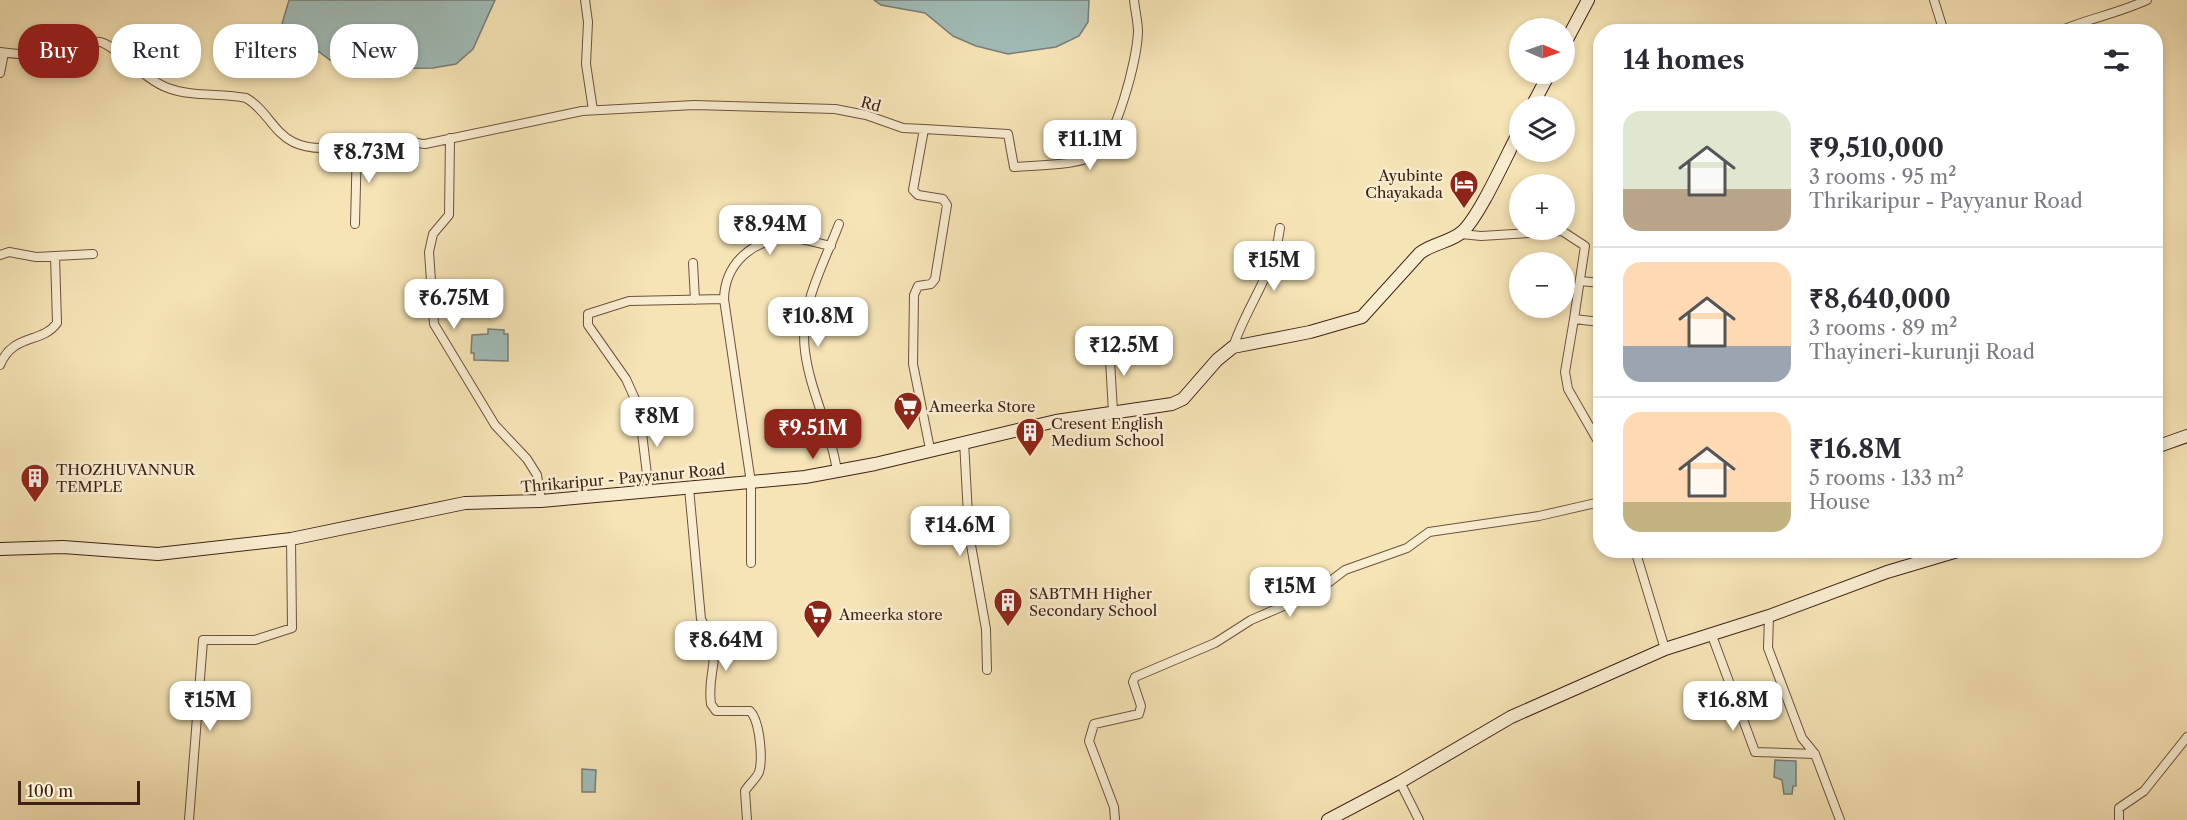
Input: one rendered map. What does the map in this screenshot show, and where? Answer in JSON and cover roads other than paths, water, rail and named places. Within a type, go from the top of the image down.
[{"type":"main road","points":[[1575,24],[1588,0]]},
{"type":"main road","points":[[1233,347],[1310,332],[1362,317],[1420,253],[1428,247],[1461,234],[1472,221],[1509,151]]},
{"type":"main road","name":"Thrikaripur - Payyanur Road","points":[[0,549],[63,547],[159,554],[291,539],[465,503],[540,501],[751,483],[837,471],[1056,421],[1154,408],[1183,399],[1217,360],[1233,347]]},
{"type":"main road","points":[[2163,445],[2187,436]]},
{"type":"main road","points":[[1328,820],[1400,782],[1511,717],[1665,649],[1769,616],[1887,572],[1934,558]]},
{"type":"street","points":[[585,0],[588,22],[586,64],[593,110]]},
{"type":"street","name":"Rd","points":[[2,53],[55,54],[88,42],[109,45],[150,80],[168,88],[246,98],[257,104],[275,127],[291,141],[304,146],[357,144],[401,138],[414,144],[425,144],[593,110],[694,105],[835,109],[866,115],[903,128],[1008,134],[1014,167],[1080,161],[1095,155],[1110,136],[1127,94],[1138,32],[1134,0]]},
{"type":"street","points":[[1934,0],[1942,24]]},
{"type":"street","points":[[2074,24],[2112,14],[2147,0]]},
{"type":"street","points":[[0,73],[2,53]]},
{"type":"street","points":[[924,129],[913,190],[918,195],[943,199],[947,205],[935,279],[931,284],[918,286],[914,295],[913,364],[930,449]]},
{"type":"street","points":[[450,138],[449,214],[433,234],[429,252],[434,324],[495,425],[527,459],[537,475],[540,501]]},
{"type":"street","points":[[355,224],[357,144]]},
{"type":"street","points":[[837,471],[828,428],[805,350],[809,303],[817,277],[840,224]]},
{"type":"street","points":[[1233,347],[1247,311],[1268,272],[1278,247],[1280,228]]},
{"type":"street","points":[[1461,234],[1480,236],[1562,231],[1585,246],[1566,372],[1568,389],[1593,430]]},
{"type":"street","points":[[750,563],[751,483],[724,299],[724,285],[737,258],[760,246],[787,238],[831,246]]},
{"type":"street","points":[[0,255],[9,252],[55,256],[93,254]]},
{"type":"street","points":[[0,365],[8,350],[21,340],[49,330],[57,323],[55,256]]},
{"type":"street","points":[[693,263],[695,300]]},
{"type":"street","points":[[1581,281],[1593,282]]},
{"type":"street","points":[[649,491],[639,408],[626,379],[586,320],[588,314],[629,301],[724,299]]},
{"type":"street","points":[[1574,319],[1593,321]]},
{"type":"street","points":[[1109,343],[1113,412]]},
{"type":"street","points":[[964,441],[969,534],[986,628],[987,670]]},
{"type":"street","points":[[689,488],[700,613],[716,652],[711,704],[716,711],[750,711],[759,727],[760,768],[758,775],[745,791],[747,820]]},
{"type":"street","points":[[1115,820],[1114,807],[1089,741],[1094,724],[1139,714],[1141,706],[1133,682],[1135,677],[1215,643],[1251,620],[1316,592],[1345,570],[1407,548],[1430,532],[1539,516],[1593,504]]},
{"type":"street","points":[[189,820],[203,640],[255,640],[292,628],[291,539]]},
{"type":"street","points":[[1637,558],[1665,649]]},
{"type":"street","points":[[1769,616],[1768,648],[1802,738],[1815,754],[1840,820]]},
{"type":"street","points":[[1711,633],[1755,752],[1815,754]]},
{"type":"street","points":[[2119,820],[2119,808],[2144,791],[2187,737]]},
{"type":"street","points":[[1400,782],[1419,820]]},
{"type":"water","points":[[289,0],[495,0],[473,49],[456,64],[433,68],[418,68],[418,24],[330,24],[330,60],[318,51],[318,24],[282,24]]},
{"type":"water","points":[[874,0],[1089,0],[1088,22],[1079,36],[1056,47],[1008,54],[976,46],[953,36],[925,13],[881,5]]},
{"type":"water","points":[[488,329],[504,330],[504,334],[508,334],[508,361],[474,360],[474,353],[471,353],[472,335],[488,334]]},
{"type":"water","points":[[1775,760],[1796,761],[1796,786],[1793,786],[1792,794],[1784,794],[1782,780],[1774,777]]},
{"type":"water","points":[[582,769],[596,770],[595,792],[582,792]]},
{"type":"place","name":"Ayubinte Chayakada","points":[[1464,210]]},
{"type":"place","name":"Ameerka Store","points":[[908,432]]},
{"type":"place","name":"Cresent English Medium School","points":[[1030,458]]},
{"type":"place","name":"THOZHUVANNUR TEMPLE","points":[[35,504]]},
{"type":"place","name":"SABTMH Higher Secondary School","points":[[1008,628]]},
{"type":"place","name":"Ameerka store","points":[[818,640]]}]
